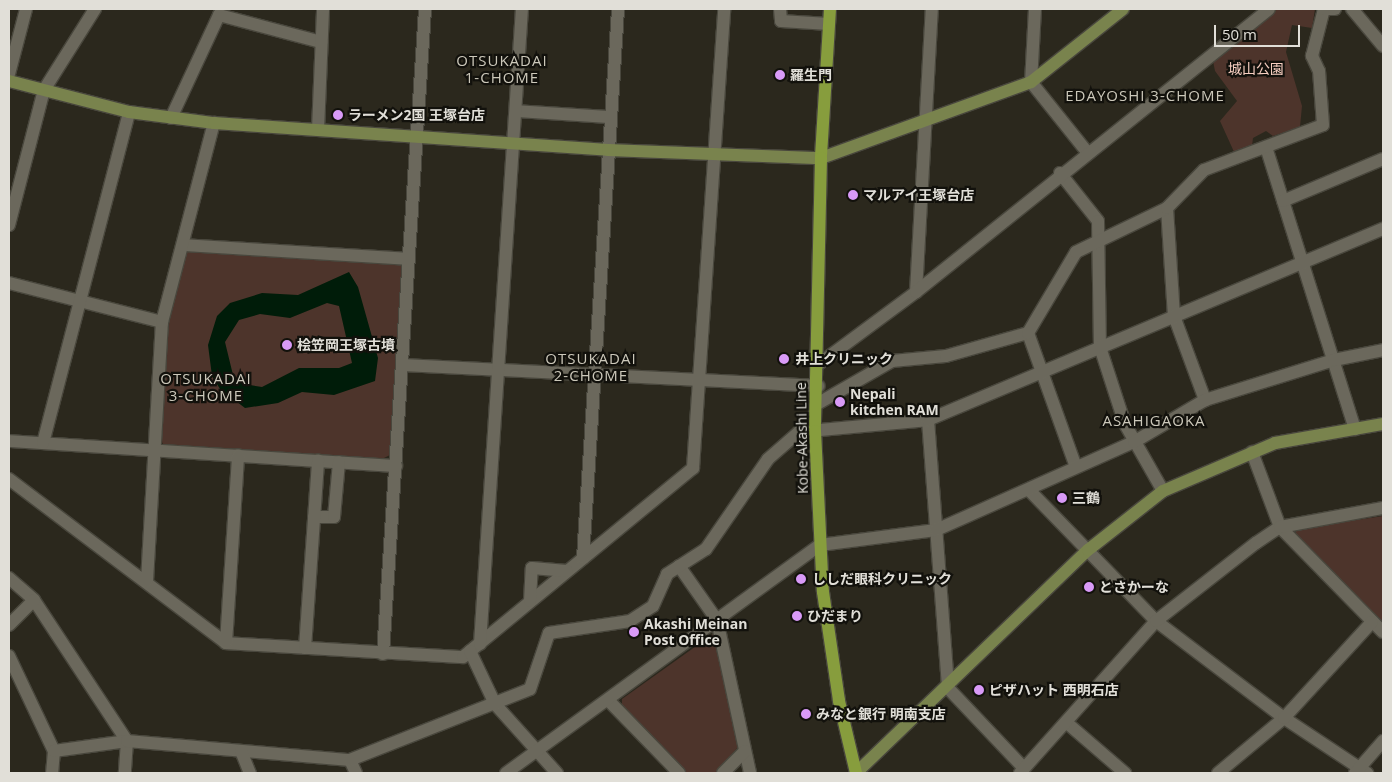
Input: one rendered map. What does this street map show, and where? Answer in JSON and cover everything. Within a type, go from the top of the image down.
[{"type":"main road","name":"Kobe-Akashi Line","points":[[830,9],[821,158],[816,366],[818,386],[815,432],[820,545],[830,650],[856,773]]},
{"type":"street","points":[[9,74],[26,9]]},
{"type":"street","points":[[9,225],[44,90],[95,9]]},
{"type":"street","points":[[318,130],[323,9]]},
{"type":"street","points":[[383,654],[404,365],[425,9]]},
{"type":"street","points":[[522,9],[499,372],[475,648],[495,704],[557,773]]},
{"type":"street","points":[[583,558],[596,378],[608,150],[618,9]]},
{"type":"street","points":[[9,479],[147,581],[226,643],[383,654],[463,657],[693,468],[716,154],[724,9]]},
{"type":"street","points":[[780,9],[781,22],[829,24]]},
{"type":"street","points":[[916,292],[932,9]]},
{"type":"street","points":[[1035,9],[1031,82],[1087,152]]},
{"type":"street","points":[[9,81],[129,112],[214,123],[608,150],[821,158],[925,123],[1031,82],[1123,9]]},
{"type":"street","points":[[817,404],[892,361],[946,356],[1028,333],[1076,252],[1101,242],[1167,208],[1204,170],[1323,125],[1319,71],[1312,56],[1324,9],[1335,9]]},
{"type":"street","points":[[1352,9],[1383,46]]},
{"type":"street","points":[[816,366],[916,292],[1060,173],[1265,10]]},
{"type":"street","points":[[171,118],[219,15],[321,42]]},
{"type":"street","points":[[516,111],[610,117]]},
{"type":"street","points":[[43,443],[129,112]]},
{"type":"street","points":[[147,581],[162,322],[214,123]]},
{"type":"street","points":[[1266,147],[1355,428]]},
{"type":"street","points":[[1283,201],[1383,159]]},
{"type":"street","points":[[1060,173],[1098,221],[1101,242],[1100,347],[1134,442],[1163,491]]},
{"type":"street","points":[[1167,208],[1174,316],[1205,400]]},
{"type":"street","points":[[54,751],[127,741],[350,760],[495,704],[530,689],[549,633],[630,621],[653,606],[667,574],[706,549],[768,460],[799,432],[928,420],[1383,229]]},
{"type":"street","points":[[183,245],[409,259]]},
{"type":"street","points":[[9,283],[162,322]]},
{"type":"street","points":[[1028,333],[1076,467]]},
{"type":"street","points":[[506,773],[820,545],[936,530],[1134,442],[1205,400],[1334,360],[1383,350]]},
{"type":"street","points":[[404,365],[596,378],[818,386]]},
{"type":"street","points":[[928,420],[948,688],[1022,771],[1067,723],[1156,620],[1280,527],[1383,508]]},
{"type":"street","points":[[856,773],[948,688],[1088,550],[1163,491],[1252,452],[1355,428],[1383,424]]},
{"type":"street","points":[[9,441],[156,451],[238,454],[396,466]]},
{"type":"street","points":[[1252,452],[1280,527],[1383,632]]},
{"type":"street","points":[[226,643],[238,454]]},
{"type":"street","points":[[305,648],[318,460]]},
{"type":"street","points":[[314,517],[334,517],[339,462]]},
{"type":"street","points":[[1029,490],[1156,620],[1284,718],[1361,771],[1383,741]]},
{"type":"street","points":[[679,566],[717,620],[750,773]]},
{"type":"street","points":[[530,602],[532,568],[568,571]]},
{"type":"street","points":[[9,578],[34,600],[127,741],[125,773]]},
{"type":"street","points":[[9,625],[34,600]]},
{"type":"street","points":[[1218,773],[1284,718],[1372,622]]},
{"type":"street","points":[[9,656],[13,678],[54,751],[52,773]]},
{"type":"street","points":[[608,700],[679,773]]},
{"type":"street","points":[[1067,723],[1125,773]]},
{"type":"street","points":[[241,751],[250,773]]},
{"type":"street","points":[[723,773],[745,751]]},
{"type":"street","points":[[350,760],[356,773]]},
{"type":"green space","name":"城山公園","points":[[1277,9],[1315,9],[1312,28],[1292,25],[1286,52],[1302,106],[1300,127],[1273,136],[1266,131],[1253,138],[1252,146],[1235,154],[1220,121],[1237,101],[1215,71],[1213,61]]},
{"type":"green space","points":[[192,250],[398,262],[404,270],[392,454],[382,459],[163,444],[159,437],[167,325],[183,254]]},
{"type":"green space","points":[[1383,516],[1383,622],[1296,537],[1296,529]]},
{"type":"green space","points":[[713,634],[739,746],[715,773],[687,773],[622,705],[622,699]]},
{"type":"shaded area","points":[[349,272],[358,287],[378,358],[375,381],[334,395],[302,392],[278,403],[245,408],[220,389],[212,376],[208,345],[217,316],[230,303],[262,293],[298,295]],"holes":[[[327,303],[339,306],[352,363],[339,368],[299,368],[262,387],[244,384],[233,375],[225,342],[239,320],[260,314],[290,318]]]},
{"type":"place","name":"羅生門","points":[[780,75]]},
{"type":"place","name":"ラーメン2国 王塚台店","points":[[338,115]]},
{"type":"place","name":"マルアイ王塚台店","points":[[853,195]]},
{"type":"place","name":"桧笠岡王塚古墳","points":[[287,345]]},
{"type":"place","name":"井上クリニック","points":[[784,359]]},
{"type":"place","name":"Nepali kitchen RAM","points":[[840,402]]},
{"type":"place","name":"三鶴","points":[[1062,498]]},
{"type":"place","name":"ししだ眼科クリニック","points":[[801,579]]},
{"type":"place","name":"とさかーな","points":[[1089,587]]},
{"type":"place","name":"ひだまり","points":[[797,616]]},
{"type":"place","name":"Akashi Meinan Post Office","points":[[634,632]]},
{"type":"place","name":"ピザハット 西明石店","points":[[979,690]]},
{"type":"place","name":"みなと銀行 明南支店","points":[[806,714]]},
{"type":"district","name":"OTSUKADAI 1-CHOME","points":[[502,68]]},
{"type":"district","name":"EDAYOSHI 3-CHOME","points":[[1145,96]]},
{"type":"district","name":"OTSUKADAI 2-CHOME","points":[[591,366]]},
{"type":"district","name":"OTSUKADAI 3-CHOME","points":[[206,386]]},
{"type":"district","name":"ASAHIGAOKA","points":[[1154,421]]}]
